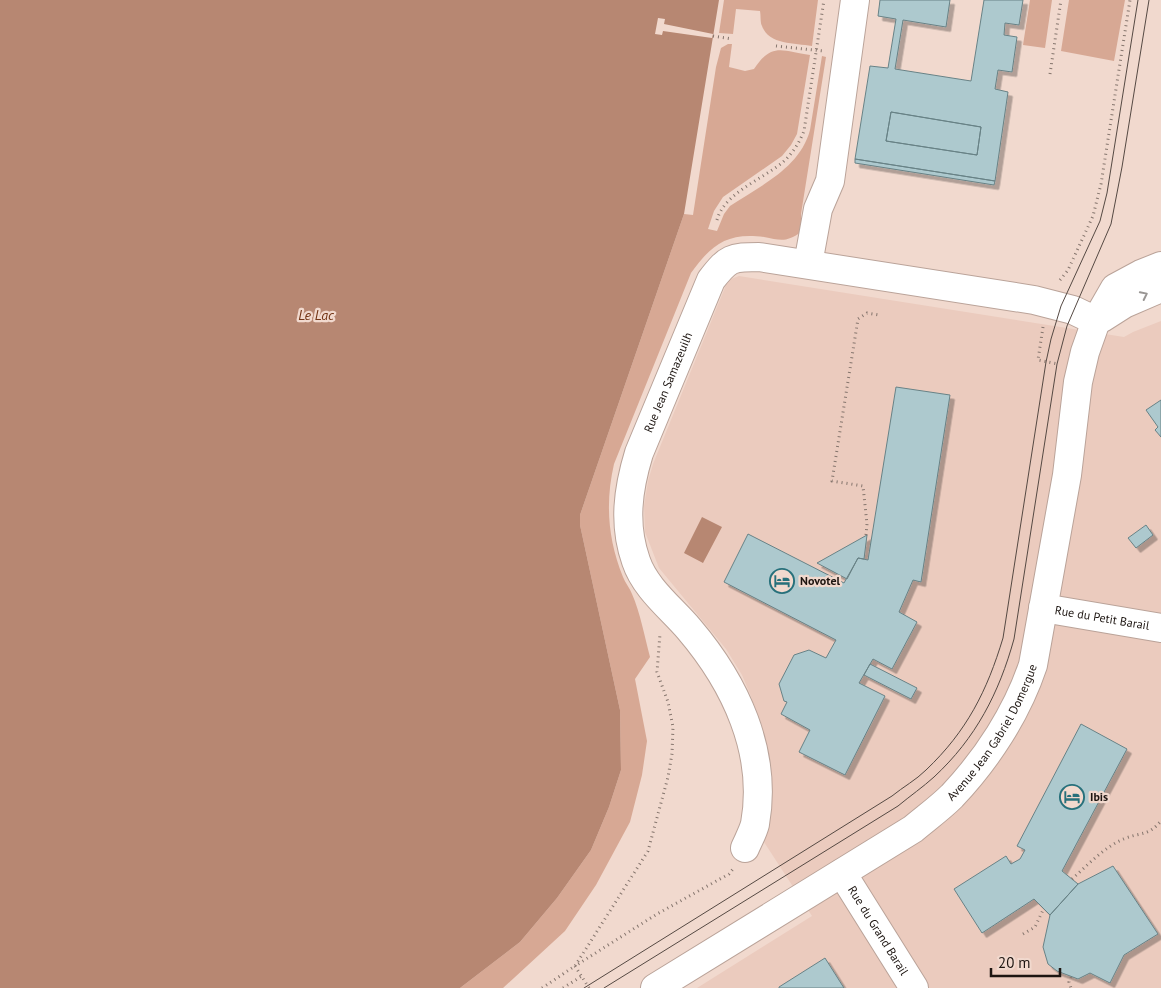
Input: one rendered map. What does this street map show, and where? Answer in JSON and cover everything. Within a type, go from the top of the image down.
[{"type":"street","points":[[815,266],[818,209],[828,187],[855,0]]},
{"type":"street","name":"Rue Jean Samazeuilh","points":[[745,848],[755,826],[758,791],[755,755],[746,720],[727,683],[705,648],[648,583],[636,562],[628,536],[627,506],[631,479],[639,453],[710,280],[724,263],[739,257],[759,257],[1047,303],[1073,310],[1096,321]]},
{"type":"street","name":"Avenue Jean Gabriel Domergue","points":[[655,988],[913,829],[951,797],[984,758],[1011,715],[1033,665],[1067,475],[1080,367],[1096,321],[1115,288],[1161,266]]},
{"type":"street","points":[[1096,321],[1124,304],[1161,288]]},
{"type":"street","name":"Rue du Petit Barail","points":[[1043,608],[1161,628]]},
{"type":"street","name":"Rue du Grand Barail","points":[[842,873],[914,988]]},
{"type":"path","points":[[718,220],[719,212],[731,198],[782,163],[797,146],[804,130],[824,0]]},
{"type":"path","points":[[1050,74],[1061,0]]},
{"type":"path","points":[[1047,303],[1054,287],[1068,270],[1093,216],[1101,184],[1130,0]]},
{"type":"path","points":[[713,36],[732,39]]},
{"type":"path","points":[[776,46],[847,54]]},
{"type":"path","points":[[866,536],[867,524],[863,486],[832,481],[858,319],[868,314],[880,316]]},
{"type":"path","points":[[575,966],[648,851],[668,777],[672,754],[673,727],[668,702],[658,672],[659,642],[666,604]]},
{"type":"path","points":[[1072,879],[1104,851],[1126,838],[1145,834],[1161,821]]},
{"type":"path","points":[[542,988],[656,914],[729,874],[745,848]]},
{"type":"path","points":[[1023,934],[1035,927],[1044,908]]},
{"type":"path","points":[[575,966],[589,988]]},
{"type":"path","points":[[563,988],[582,976]]},
{"type":"path","points":[[1071,977],[1069,982],[1071,988]]},
{"type":"shaded area","points":[[724,0],[818,0],[812,46],[783,42],[770,37],[762,26],[760,11],[736,9],[733,34],[719,33]]},
{"type":"shaded area","points":[[1030,0],[1052,0],[1045,48],[1023,45]]},
{"type":"shaded area","points":[[1069,0],[1125,0],[1114,61],[1061,51]]},
{"type":"shaded area","points":[[732,44],[729,67],[745,71],[754,69],[766,55],[778,50],[810,55],[797,134],[782,156],[723,197],[714,211],[708,229],[717,231],[724,214],[730,206],[778,175],[798,155],[810,130],[822,56],[826,57],[801,214],[801,232],[783,240],[751,236],[730,239],[713,248],[698,263],[691,273],[614,464],[609,507],[611,535],[618,563],[637,609],[650,657],[635,679],[647,741],[642,775],[630,822],[596,885],[565,931],[503,988],[460,988],[520,942],[557,898],[591,850],[609,807],[621,770],[620,710],[580,525],[580,515],[684,214],[693,215],[716,67],[721,48]]},
{"type":"shaded area","points":[[739,276],[1124,337],[1161,321],[1161,988],[697,988],[812,916],[764,842],[772,807],[769,760],[762,726],[742,675],[726,649],[659,568],[645,532],[644,506],[653,464],[726,285],[731,279]]},
{"type":"water","name":"Le Lac","points":[[0,0],[719,0],[684,214],[580,515],[580,525],[620,710],[621,770],[609,807],[591,850],[557,898],[520,942],[460,988],[0,988]]},
{"type":"water","points":[[702,517],[722,527],[703,563],[684,553]]},
{"type":"pier","points":[[658,18],[665,19],[664,24],[713,34],[712,38],[663,31],[662,35],[655,34]]},
{"type":"building","points":[[880,0],[950,0],[946,27],[903,20],[895,69],[971,81],[984,0],[1023,0],[1019,25],[1005,23],[1004,35],[1017,37],[1012,72],[998,70],[995,89],[1008,92],[995,181],[855,159],[870,66],[888,68],[896,19],[878,16]],"holes":[[[891,112],[981,127],[977,155],[886,141]]]},
{"type":"building","points":[[891,112],[981,127],[977,155],[886,141]]},
{"type":"building","points":[[855,159],[995,181],[994,185],[855,163]]},
{"type":"building","name":"Novotel","points":[[896,387],[950,395],[921,582],[913,580],[899,612],[917,622],[892,669],[873,659],[859,683],[885,696],[845,775],[799,752],[810,730],[781,714],[787,702],[784,701],[779,684],[794,655],[809,650],[826,658],[836,640],[724,582],[748,534],[844,583],[858,558],[868,560]]},
{"type":"building","points":[[1161,400],[1161,437],[1155,430],[1158,427],[1146,410]]},
{"type":"building","points":[[1146,525],[1153,535],[1136,548],[1128,538]]},
{"type":"building","points":[[867,535],[864,559],[858,558],[847,579],[817,563]]},
{"type":"building","points":[[870,664],[917,688],[911,699],[864,675]]},
{"type":"building","name":"Ibis","points":[[1081,724],[1127,749],[1062,871],[1078,884],[1050,915],[1034,899],[982,933],[954,889],[1006,856],[1011,864],[1020,859],[1025,850],[1017,846]]},
{"type":"building","points":[[1113,866],[1158,934],[1124,955],[1110,983],[1090,973],[1078,979],[1057,971],[1048,964],[1043,947],[1050,915],[1078,884]]},
{"type":"building","points":[[825,958],[844,988],[779,988],[779,987]]},
{"type":"tram line","points":[[584,988],[892,796],[922,774],[940,755],[953,740],[974,709],[990,676],[1003,638],[1051,339],[1061,306],[1100,221],[1107,193],[1138,0]]},
{"type":"tram line","points":[[604,988],[898,806],[930,781],[949,762],[962,747],[984,714],[1001,678],[1014,639],[1057,364],[1067,326],[1111,224],[1149,0]]},
{"type":"place","name":"Novotel","points":[[782,581]]},
{"type":"place","name":"Ibis","points":[[1072,797]]}]
